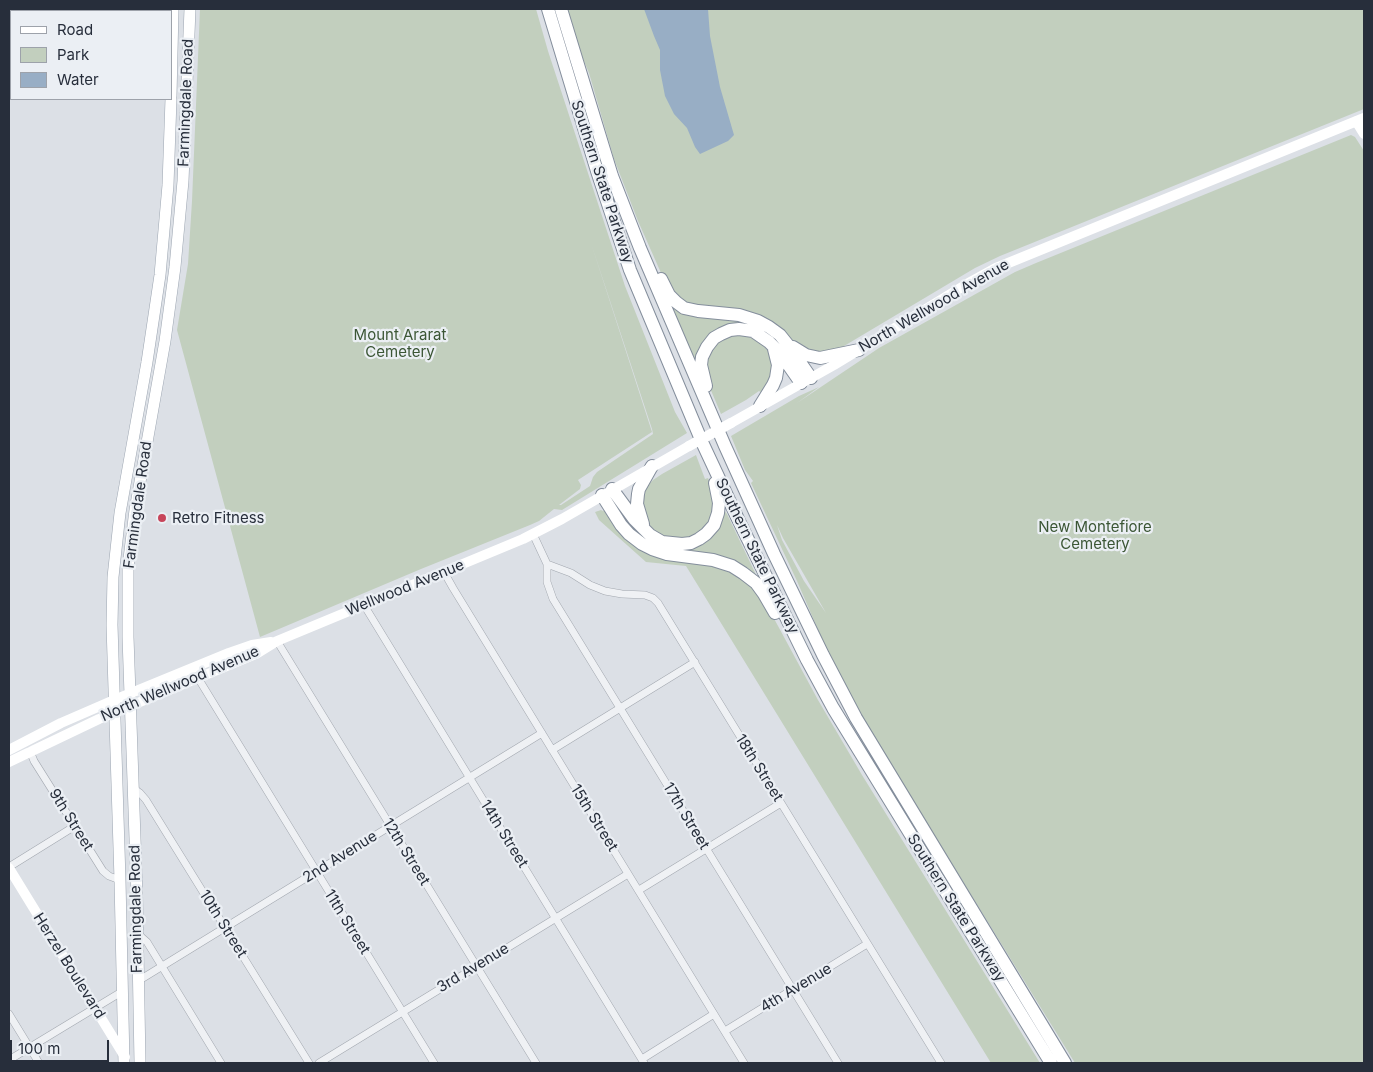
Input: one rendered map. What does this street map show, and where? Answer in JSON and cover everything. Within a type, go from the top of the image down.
[{"type":"highway","name":"Southern State Parkway","points":[[548,9],[597,172],[630,270],[702,442],[737,517],[807,660],[856,746],[1051,1063]]},
{"type":"highway","name":"Southern State Parkway","points":[[562,9],[612,176],[640,248],[725,446],[774,554],[847,702],[1065,1063]]},
{"type":"highway","points":[[640,248],[667,291],[681,306],[693,311],[726,313],[752,319],[780,335],[788,345],[806,381]]},
{"type":"highway","points":[[725,446],[703,376],[702,361],[705,350],[718,336],[734,329],[753,331],[772,345],[806,381]]},
{"type":"highway","points":[[760,406],[773,386],[777,374],[777,360],[772,345]]},
{"type":"highway","points":[[788,345],[816,358],[828,358],[859,350]]},
{"type":"highway","points":[[607,492],[646,531],[662,542],[691,543],[706,534],[714,525],[718,513],[717,491],[702,442]]},
{"type":"highway","points":[[646,531],[639,513],[637,501],[639,489],[652,466]]},
{"type":"highway","points":[[607,492],[625,529],[638,541],[667,554],[723,562],[748,576],[764,594],[807,660]]},
{"type":"main road","name":"Farmingdale Road","points":[[172,53],[173,9]]},
{"type":"main road","points":[[186,9],[189,27]]},
{"type":"main road","name":"Farmingdale Road","points":[[140,1063],[130,706],[129,559],[137,496],[165,341],[175,268],[183,171],[190,9]]},
{"type":"main road","name":"Farmingdale Road","points":[[126,1060],[122,991],[112,610],[120,513],[147,362],[160,275],[168,185],[171,100]]},
{"type":"main road","points":[[1360,119],[1364,134]]},
{"type":"main road","name":"North Wellwood Avenue","points":[[533,534],[806,381],[996,268],[1360,119]]},
{"type":"main road","name":"Wellwood Avenue","points":[[277,641],[533,534]]},
{"type":"main road","name":"North Wellwood Avenue","points":[[9,750],[49,728],[130,693],[252,645],[277,641]]},
{"type":"main road","name":"North Wellwood Avenue","points":[[9,762],[114,712],[256,654],[277,641]]},
{"type":"main road","name":"Herzel Boulevard","points":[[9,867],[126,1060]]},
{"type":"street","points":[[533,534],[546,564]]},
{"type":"street","name":"18th Street","points":[[546,564],[571,573],[590,585],[606,591],[645,595],[653,598],[661,606],[941,1063]]},
{"type":"street","name":"17th Street","points":[[546,564],[547,582],[551,596],[838,1063]]},
{"type":"street","name":"15th Street","points":[[444,572],[452,588],[744,1063]]},
{"type":"street","name":"14th Street","points":[[364,605],[643,1061]]},
{"type":"street","name":"12th Street","points":[[277,641],[536,1063]]},
{"type":"street","points":[[552,750],[695,662]]},
{"type":"street","name":"11th Street","points":[[198,678],[434,1063]]},
{"type":"street","name":"2nd Avenue","points":[[138,981],[542,734]]},
{"type":"street","name":"9th Street","points":[[30,751],[34,761],[104,873],[120,880]]},
{"type":"street","name":"10th Street","points":[[133,788],[146,800],[309,1063]]},
{"type":"street","points":[[639,890],[781,803]]},
{"type":"street","points":[[9,867],[75,826]]},
{"type":"street","name":"3rd Avenue","points":[[319,1063],[628,874]]},
{"type":"street","points":[[137,934],[147,942],[221,1063]]},
{"type":"street","name":"4th Avenue","points":[[725,1031],[867,944]]},
{"type":"street","points":[[9,1060],[122,991]]},
{"type":"street","points":[[9,1014],[39,1063]]},
{"type":"street","points":[[643,1061],[714,1014]]},
{"type":"green space","name":"Mount Ararat Cemetery","points":[[200,9],[536,9],[625,286],[675,412],[687,433],[562,510],[554,509],[539,521],[260,637],[177,330],[188,264]],"holes":[[[591,243],[653,434],[597,472],[590,486],[559,505],[580,489],[581,485],[578,480],[652,432]]]},
{"type":"green space","points":[[566,9],[1364,9],[1364,109],[1000,256],[975,268],[834,352],[805,352],[764,319],[694,308],[669,291],[638,221],[614,159],[589,73],[575,40]]},
{"type":"green space","name":"New Montefiore Cemetery","points":[[1351,135],[1355,137],[1364,151],[1364,1063],[1075,1063],[858,712],[834,667],[797,581],[751,483],[753,481],[745,470],[731,436],[799,396],[819,387],[797,403],[879,348],[1015,272]],"holes":[[[777,525],[826,613],[804,581],[782,540]]]},
{"type":"green space","points":[[668,303],[760,326],[783,345],[778,346],[728,328],[696,365]]},
{"type":"green space","points":[[729,335],[745,335],[760,342],[771,354],[774,369],[762,393],[759,391],[721,414],[704,374],[705,360],[713,344]]},
{"type":"green space","points":[[696,455],[705,479],[708,478],[715,496],[710,525],[688,540],[660,536],[647,526],[640,494],[653,480]]},
{"type":"green space","points":[[615,504],[643,536],[696,545],[721,506],[727,514],[760,583],[746,572],[641,540],[614,506]]},
{"type":"green space","points":[[605,510],[628,538],[721,566],[748,581],[771,613],[818,700],[862,775],[1040,1063],[991,1063],[686,566],[646,562],[599,520],[595,512]]},
{"type":"water","points":[[644,9],[708,9],[710,36],[720,87],[734,135],[728,141],[700,154],[687,128],[674,114],[665,96],[660,70],[660,50]]},
{"type":"place","name":"Retro Fitness","points":[[162,518]]}]
